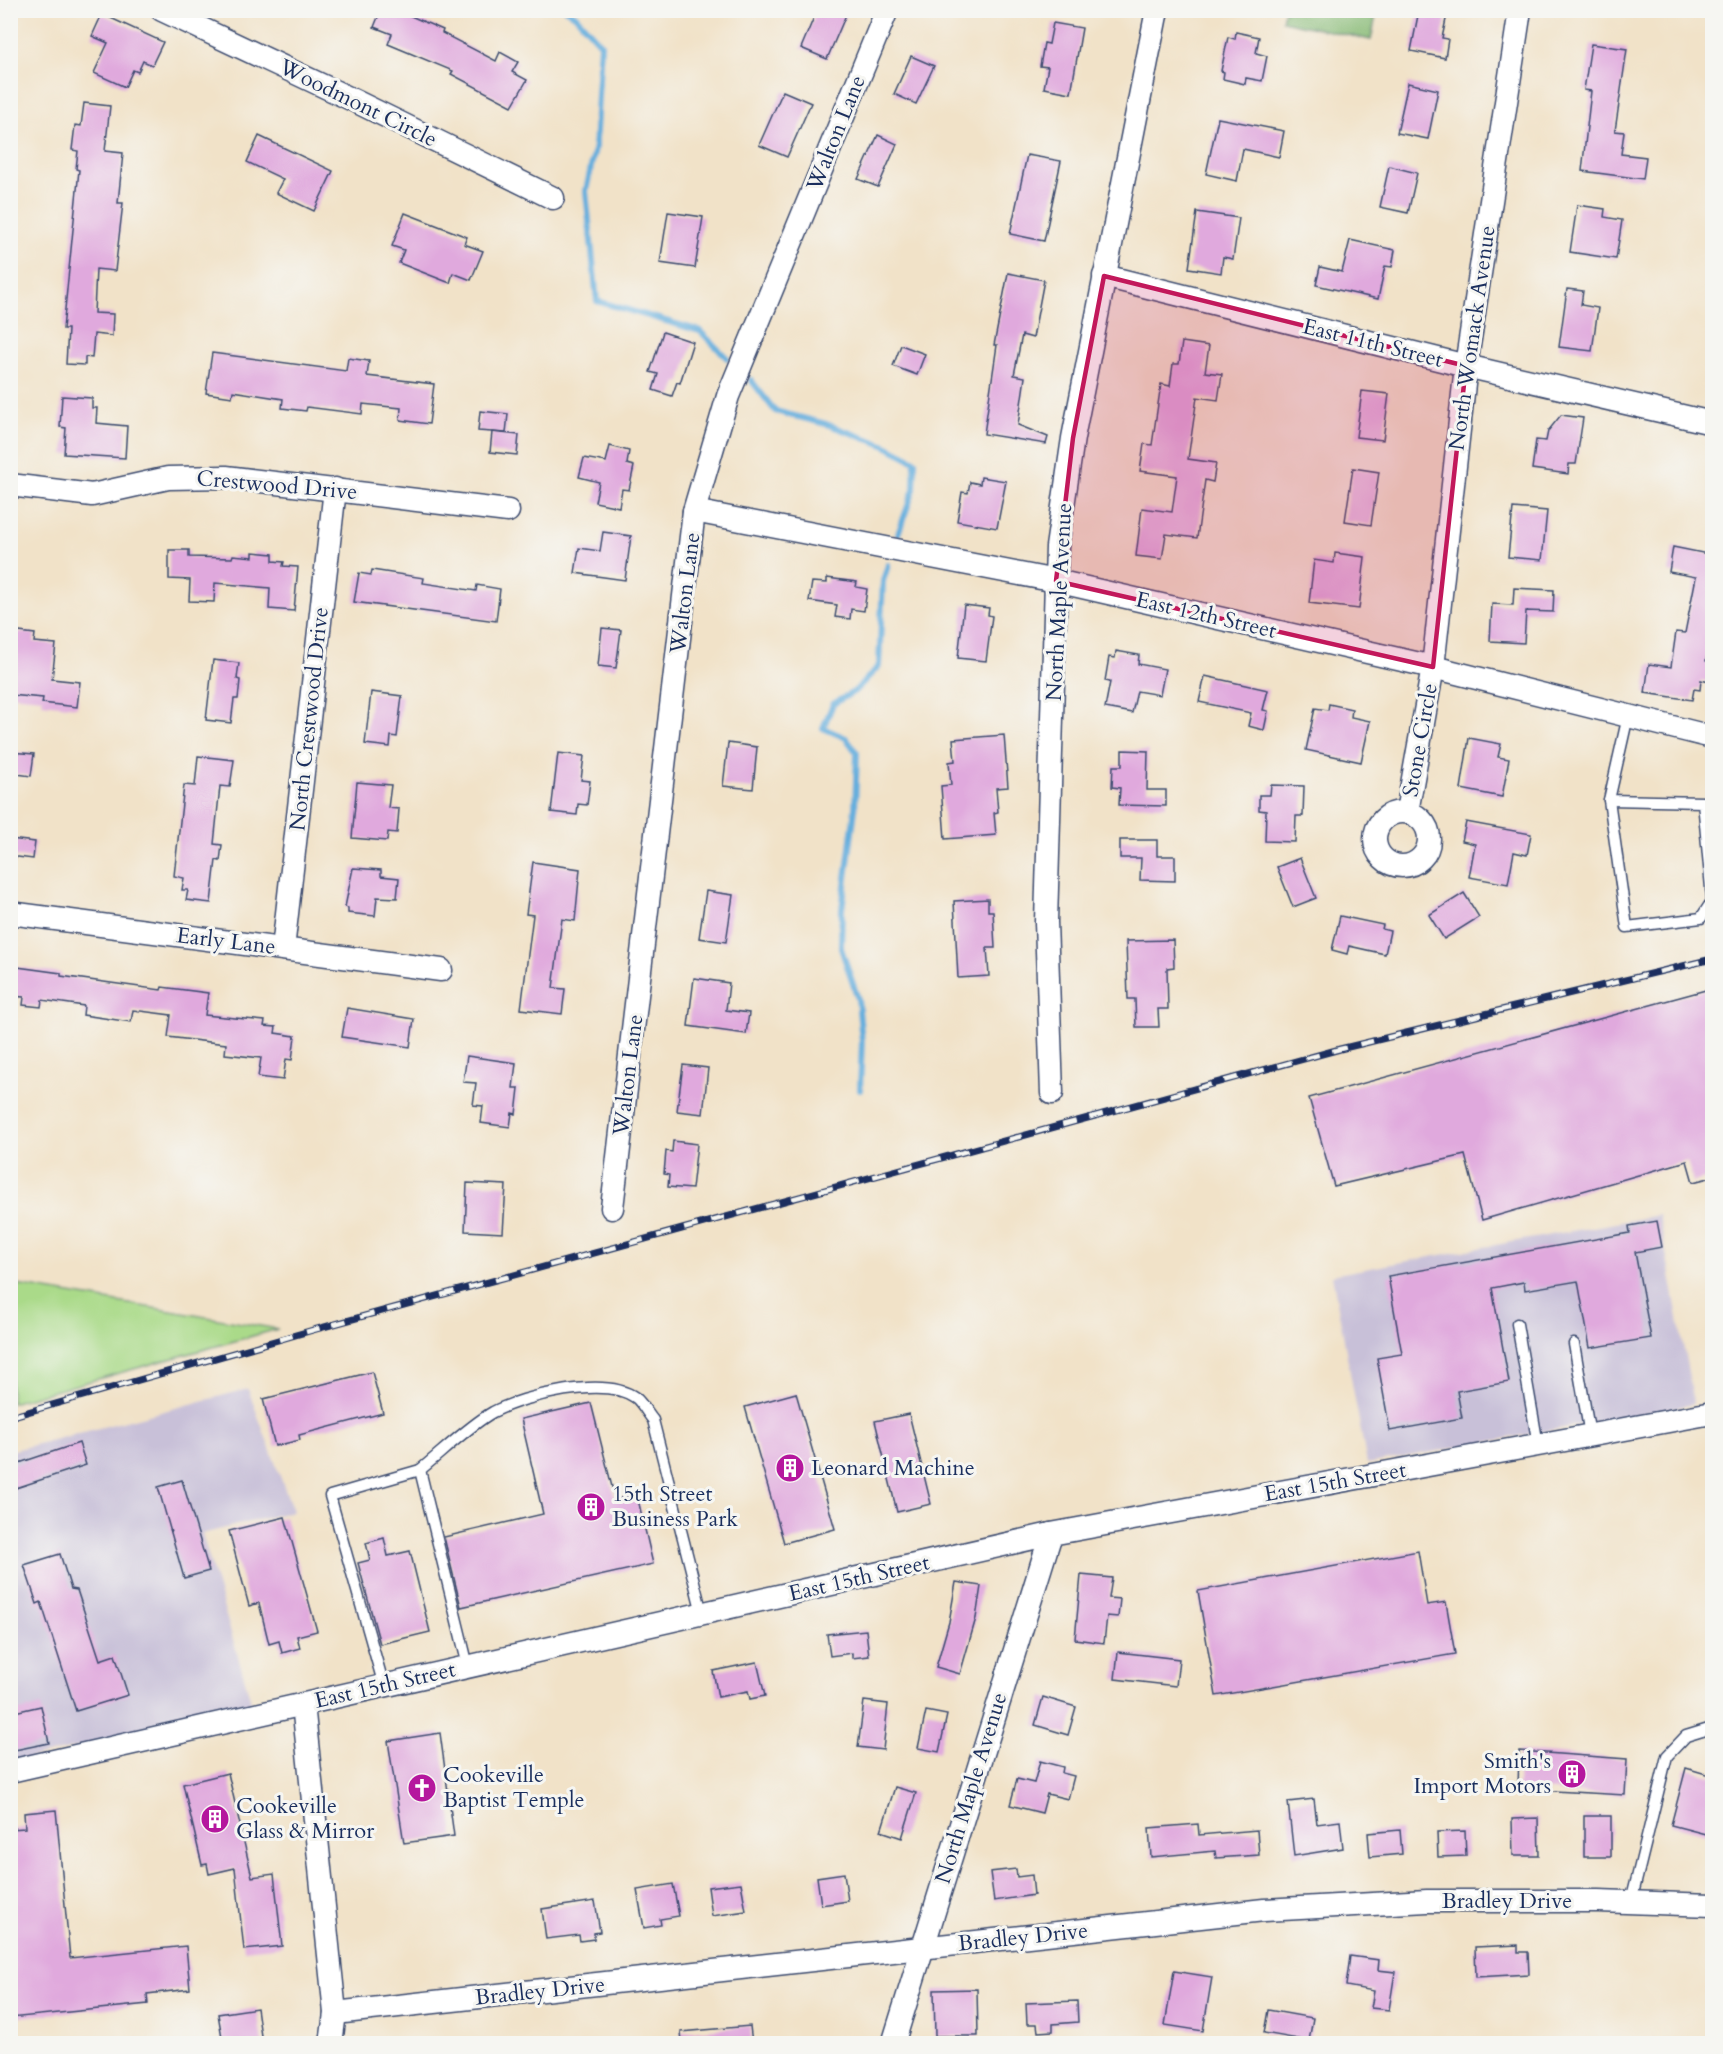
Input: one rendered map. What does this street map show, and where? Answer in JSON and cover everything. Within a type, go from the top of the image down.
[{"type":"street","name":"Woodmont Circle","points":[[162,10],[553,198]]},
{"type":"street","name":"Walton Lane","points":[[612,1208],[694,511],[728,396],[887,10]]},
{"type":"street","name":"North Maple Avenue","points":[[1052,1093],[1046,922],[1057,548],[1073,438],[1157,10]]},
{"type":"street","name":"North Womack Avenue","points":[[1433,667],[1466,366],[1520,10]]},
{"type":"street","name":"East 11th Street","points":[[1104,276],[1466,366],[1713,423]]},
{"type":"street","name":"Crestwood Drive","points":[[10,485],[92,495],[168,478],[226,477],[508,511]]},
{"type":"street","name":"North Crestwood Drive","points":[[284,949],[335,489]]},
{"type":"street","name":"East 12th Street","points":[[694,511],[1056,581],[1433,667],[1713,737]]},
{"type":"street","name":"Stone Circle","points":[[1407,812],[1433,667]]},
{"type":"street","name":"Early Lane","points":[[10,913],[441,970]]},
{"type":"street","name":"East 15th Street","points":[[10,1771],[1051,1534],[1713,1413]]},
{"type":"street","name":"North Maple Avenue","points":[[893,2043],[1051,1534]]},
{"type":"street","points":[[303,1704],[335,2013],[331,2043]]},
{"type":"street","name":"Bradley Drive","points":[[335,2013],[1264,1910],[1427,1901],[1631,1902],[1713,1905]]},
{"type":"lane","points":[[1609,800],[1703,802],[1713,900],[1701,918],[1627,927],[1609,800],[1628,716]]},
{"type":"lane","points":[[1517,1324],[1538,1445]]},
{"type":"lane","points":[[1574,1344],[1590,1436]]},
{"type":"lane","points":[[384,1686],[330,1496],[420,1470],[493,1412],[547,1394],[592,1387],[615,1390],[636,1398],[653,1420],[702,1613]]},
{"type":"lane","points":[[420,1470],[468,1666]]},
{"type":"lane","points":[[1631,1902],[1667,1756],[1686,1736],[1713,1728]]},
{"type":"highlighted area","points":[[1104,276],[1466,366],[1433,667],[1056,581],[1073,438]]},
{"type":"shaded area","points":[[1659,1215],[1694,1404],[1367,1464],[1332,1275]]},
{"type":"shaded area","points":[[248,1389],[293,1511],[202,1534],[253,1708],[11,1762],[11,1451]]},
{"type":"green space","points":[[1284,10],[1377,11],[1371,40],[1282,21]]},
{"type":"green space","points":[[11,1284],[278,1329],[11,1403]]},
{"type":"building","points":[[381,10],[397,10],[443,30],[442,33],[496,61],[500,52],[518,62],[512,72],[527,80],[512,106],[451,74],[453,71],[388,44],[392,34],[374,27]]},
{"type":"building","points":[[817,10],[848,10],[827,59],[801,48]]},
{"type":"building","points":[[1419,10],[1448,10],[1442,38],[1448,39],[1445,58],[1411,51]]},
{"type":"building","points":[[102,14],[163,42],[152,65],[143,61],[138,72],[133,70],[125,87],[94,73],[108,43],[92,36]]},
{"type":"building","points":[[1053,23],[1082,28],[1071,93],[1044,88],[1048,67],[1040,66],[1044,43],[1049,44]]},
{"type":"building","points":[[1236,32],[1259,37],[1256,53],[1267,56],[1262,81],[1246,78],[1245,84],[1223,79],[1224,72],[1221,71],[1228,37],[1235,39]]},
{"type":"building","points":[[1591,44],[1627,49],[1615,131],[1624,132],[1621,154],[1646,157],[1643,179],[1582,171],[1591,91],[1584,90]]},
{"type":"building","points":[[911,56],[934,66],[916,104],[894,94]]},
{"type":"building","points":[[1408,83],[1438,90],[1428,139],[1397,133]]},
{"type":"building","points":[[783,91],[811,103],[787,157],[759,145]]},
{"type":"building","points":[[84,103],[110,106],[105,151],[123,153],[118,203],[123,203],[115,271],[96,269],[94,313],[113,314],[112,336],[94,334],[92,358],[85,357],[85,365],[66,364],[68,329],[63,329],[79,170],[76,169],[78,151],[72,150],[75,125],[81,126]]},
{"type":"building","points":[[1218,118],[1284,131],[1279,157],[1243,149],[1237,181],[1206,174]]},
{"type":"building","points":[[878,135],[897,144],[878,187],[858,179]]},
{"type":"building","points":[[259,136],[333,171],[314,211],[276,193],[283,179],[247,162]]},
{"type":"building","points":[[1027,155],[1061,161],[1044,241],[1010,234]]},
{"type":"building","points":[[1389,166],[1417,173],[1408,213],[1380,207]]},
{"type":"building","points":[[1577,205],[1605,209],[1604,217],[1622,220],[1616,259],[1570,252]]},
{"type":"building","points":[[668,212],[703,217],[695,268],[660,263]]},
{"type":"building","points":[[1197,212],[1239,218],[1233,259],[1223,257],[1221,273],[1189,268]]},
{"type":"building","points":[[405,213],[467,237],[464,244],[483,251],[471,280],[453,273],[450,283],[399,263],[404,250],[392,246]]},
{"type":"building","points":[[1350,240],[1395,250],[1392,267],[1385,266],[1378,299],[1316,285],[1320,267],[1342,272]]},
{"type":"building","points":[[1008,273],[1044,280],[1033,338],[1022,335],[1014,375],[1025,377],[1018,425],[1048,437],[1046,444],[984,434],[997,345],[994,345]]},
{"type":"building","points":[[1567,289],[1583,291],[1581,305],[1598,308],[1592,351],[1559,347]]},
{"type":"building","points":[[663,332],[693,342],[680,383],[677,382],[672,396],[653,390],[658,374],[650,372]]},
{"type":"building","points":[[1182,342],[1209,346],[1205,372],[1222,374],[1218,400],[1197,397],[1188,459],[1216,463],[1213,482],[1205,480],[1197,538],[1166,534],[1162,559],[1136,556],[1142,508],[1172,512],[1177,476],[1140,471],[1144,444],[1152,445],[1161,384],[1170,386],[1173,364],[1179,364]]},
{"type":"building","points":[[901,345],[925,354],[917,375],[893,366]]},
{"type":"building","points":[[212,353],[346,371],[348,358],[369,361],[367,376],[434,384],[429,424],[400,420],[401,408],[363,404],[362,414],[307,407],[306,411],[282,408],[283,399],[233,391],[232,397],[206,393]]},
{"type":"building","points":[[1362,391],[1389,394],[1383,440],[1356,437]]},
{"type":"building","points":[[62,396],[92,398],[92,408],[97,408],[96,423],[127,426],[125,458],[64,454],[66,428],[60,427]]},
{"type":"building","points":[[480,411],[508,414],[506,433],[478,431]]},
{"type":"building","points":[[1561,415],[1583,418],[1576,464],[1569,464],[1568,474],[1532,469],[1536,440],[1546,441],[1548,431]]},
{"type":"building","points":[[492,432],[519,435],[517,455],[490,452]]},
{"type":"building","points":[[610,446],[629,451],[627,464],[634,466],[629,490],[622,489],[619,507],[595,502],[599,482],[579,477],[584,458],[606,462]]},
{"type":"building","points":[[1353,468],[1379,472],[1371,525],[1345,521]]},
{"type":"building","points":[[981,477],[1006,481],[997,528],[957,521],[962,492],[968,493],[970,482],[980,484]]},
{"type":"building","points":[[1513,508],[1547,511],[1542,560],[1508,557]]},
{"type":"building","points":[[603,532],[631,536],[625,580],[575,573],[579,548],[600,551]]},
{"type":"building","points":[[1673,547],[1713,555],[1713,616],[1706,661],[1712,662],[1709,682],[1701,680],[1700,690],[1694,689],[1692,700],[1645,693],[1649,664],[1671,667],[1676,632],[1685,633],[1696,577],[1669,572]]},
{"type":"building","points":[[169,550],[189,550],[189,557],[232,558],[233,555],[253,557],[253,552],[273,554],[273,561],[284,562],[283,566],[298,567],[294,611],[269,609],[270,588],[215,583],[214,602],[189,601],[190,580],[169,579]]},
{"type":"building","points":[[1335,553],[1365,557],[1359,609],[1309,603],[1314,560],[1334,563]]},
{"type":"building","points":[[372,570],[424,578],[423,583],[476,591],[477,585],[500,589],[496,621],[354,602],[359,573],[371,575]]},
{"type":"building","points":[[827,578],[857,582],[856,587],[867,589],[864,611],[851,609],[850,619],[835,617],[837,605],[809,601],[812,582],[827,583]]},
{"type":"building","points":[[1514,588],[1554,590],[1553,612],[1526,611],[1524,643],[1490,641],[1492,604],[1513,605]]},
{"type":"building","points":[[964,605],[989,608],[988,615],[992,616],[986,661],[958,658]]},
{"type":"building","points":[[602,628],[621,630],[616,668],[598,666]]},
{"type":"building","points":[[11,631],[35,634],[34,642],[56,644],[52,679],[80,682],[77,707],[42,703],[43,698],[10,695]]},
{"type":"building","points":[[1116,651],[1139,655],[1138,664],[1165,669],[1160,695],[1137,691],[1132,713],[1105,708],[1110,682],[1105,681],[1109,657],[1115,658]]},
{"type":"building","points":[[213,660],[239,663],[238,699],[234,699],[231,723],[206,720]]},
{"type":"building","points":[[1205,676],[1268,690],[1263,710],[1268,711],[1264,730],[1248,726],[1251,713],[1199,702]]},
{"type":"building","points":[[371,692],[402,696],[397,737],[391,736],[390,747],[365,744]]},
{"type":"building","points":[[1329,704],[1352,709],[1351,717],[1370,721],[1361,762],[1306,750],[1315,708],[1328,710]]},
{"type":"building","points":[[1004,735],[1008,787],[996,788],[998,812],[994,813],[996,835],[945,839],[941,786],[951,785],[949,762],[955,761],[953,739]]},
{"type":"building","points":[[1469,738],[1501,744],[1498,757],[1509,759],[1502,797],[1461,789]]},
{"type":"building","points":[[728,743],[757,747],[753,789],[723,786]]},
{"type":"building","points":[[1122,750],[1148,751],[1147,790],[1166,790],[1166,806],[1119,805],[1120,788],[1112,787],[1113,766],[1122,766]]},
{"type":"building","points":[[10,752],[34,754],[31,776],[10,773]]},
{"type":"building","points":[[558,753],[584,756],[581,780],[590,781],[587,805],[578,804],[577,815],[551,812]]},
{"type":"building","points":[[198,756],[234,760],[230,787],[220,786],[214,844],[222,845],[220,861],[216,860],[211,903],[186,900],[188,890],[182,890],[184,878],[174,876],[184,785],[195,786]]},
{"type":"building","points":[[357,782],[391,785],[388,808],[399,809],[397,833],[388,832],[387,841],[352,838]]},
{"type":"building","points":[[1271,785],[1304,786],[1303,816],[1296,816],[1295,842],[1265,841],[1266,811],[1259,810],[1259,795],[1270,795]]},
{"type":"building","points":[[1466,822],[1531,834],[1527,855],[1514,852],[1508,884],[1469,877],[1475,844],[1462,841]]},
{"type":"building","points":[[10,839],[35,842],[33,859],[10,856]]},
{"type":"building","points":[[1120,840],[1157,840],[1157,856],[1175,856],[1175,881],[1140,880],[1141,858],[1120,858]]},
{"type":"building","points":[[1300,858],[1316,898],[1293,907],[1277,867]]},
{"type":"building","points":[[533,862],[580,869],[575,921],[562,919],[553,988],[565,989],[562,1014],[521,1009],[533,915],[526,914]]},
{"type":"building","points":[[353,868],[381,870],[381,876],[399,878],[397,898],[377,897],[375,916],[348,913],[348,908],[345,907]]},
{"type":"building","points":[[706,891],[733,895],[726,942],[699,938]]},
{"type":"building","points":[[1464,893],[1479,917],[1444,939],[1429,915]]},
{"type":"building","points":[[988,899],[988,911],[993,911],[995,948],[987,948],[989,976],[958,978],[954,901]]},
{"type":"building","points":[[1340,916],[1383,925],[1382,929],[1390,931],[1385,954],[1349,946],[1347,954],[1332,950]]},
{"type":"building","points":[[1173,940],[1174,967],[1167,968],[1168,1009],[1158,1009],[1159,1027],[1136,1027],[1135,999],[1128,999],[1126,941]]},
{"type":"building","points":[[10,966],[61,973],[61,976],[161,990],[162,987],[208,993],[205,1015],[265,1021],[264,1026],[276,1027],[275,1033],[295,1036],[292,1060],[286,1059],[283,1080],[258,1077],[261,1058],[225,1054],[226,1044],[168,1037],[171,1015],[133,1010],[131,1022],[83,1015],[84,1006],[42,1000],[41,1007],[23,1005],[24,997],[10,996]]},
{"type":"building","points":[[694,978],[729,983],[726,1010],[749,1013],[746,1034],[688,1026]]},
{"type":"building","points":[[1713,988],[1713,1177],[1693,1182],[1687,1161],[1482,1220],[1465,1155],[1334,1186],[1309,1098]]},
{"type":"building","points":[[347,1008],[414,1019],[410,1047],[342,1037]]},
{"type":"building","points":[[467,1056],[516,1063],[513,1088],[519,1088],[516,1114],[512,1113],[510,1127],[481,1123],[483,1106],[473,1105],[476,1083],[463,1082]]},
{"type":"building","points":[[683,1065],[708,1068],[703,1114],[677,1111]]},
{"type":"building","points":[[673,1141],[697,1144],[692,1189],[668,1187],[669,1175],[664,1174],[666,1151],[672,1152]]},
{"type":"building","points":[[467,1183],[506,1185],[503,1233],[465,1231]]},
{"type":"building","points":[[1657,1221],[1662,1247],[1635,1252],[1651,1338],[1590,1348],[1578,1281],[1525,1290],[1524,1282],[1492,1288],[1509,1382],[1457,1391],[1462,1418],[1390,1431],[1377,1358],[1402,1354],[1388,1276],[1630,1233],[1629,1226]]},
{"type":"building","points":[[372,1372],[383,1413],[299,1435],[300,1440],[275,1446],[263,1399]]},
{"type":"building","name":"Leonard Machine","points":[[796,1393],[835,1529],[784,1543],[745,1407]]},
{"type":"building","name":"15th Street Business Park","points":[[591,1403],[615,1499],[637,1495],[653,1564],[461,1607],[444,1537],[543,1514],[521,1419]]},
{"type":"building","points":[[909,1414],[931,1504],[897,1512],[875,1421]]},
{"type":"building","points":[[79,1443],[86,1465],[10,1490],[10,1466]]},
{"type":"building","points":[[182,1480],[209,1571],[184,1578],[158,1487]]},
{"type":"building","points":[[285,1517],[317,1631],[297,1636],[300,1648],[282,1653],[279,1641],[269,1644],[259,1603],[249,1606],[229,1531]]},
{"type":"building","points":[[384,1538],[388,1556],[410,1551],[430,1632],[380,1644],[358,1563],[370,1560],[366,1543]]},
{"type":"building","points":[[1418,1551],[1427,1605],[1446,1602],[1455,1654],[1216,1696],[1198,1591]]},
{"type":"building","points":[[60,1554],[71,1589],[77,1590],[100,1660],[115,1655],[128,1695],[76,1711],[41,1602],[37,1604],[24,1565]]},
{"type":"building","points":[[1081,1575],[1112,1578],[1109,1598],[1120,1599],[1118,1617],[1107,1616],[1104,1643],[1075,1639]]},
{"type":"building","points":[[956,1582],[981,1586],[976,1618],[960,1674],[936,1667],[949,1622]]},
{"type":"building","points":[[866,1630],[869,1656],[852,1658],[852,1653],[830,1656],[827,1634]]},
{"type":"building","points":[[1118,1652],[1179,1659],[1176,1686],[1115,1679]]},
{"type":"building","points":[[757,1662],[765,1696],[750,1699],[748,1691],[718,1697],[713,1671]]},
{"type":"building","points":[[1043,1697],[1076,1707],[1068,1735],[1035,1725]]},
{"type":"building","points":[[864,1701],[888,1704],[883,1750],[858,1747]]},
{"type":"building","points":[[41,1706],[49,1743],[10,1751],[10,1713]]},
{"type":"building","points":[[926,1711],[947,1715],[939,1752],[918,1748]]},
{"type":"building","name":"Cookeville Baptist Temple","points":[[440,1733],[454,1836],[404,1843],[388,1741]]},
{"type":"building","name":"Smith's Import Motors","points":[[1519,1751],[1627,1759],[1625,1795],[1518,1789]]},
{"type":"building","points":[[1040,1761],[1063,1767],[1062,1773],[1074,1776],[1068,1799],[1047,1794],[1042,1813],[1010,1805],[1017,1779],[1034,1783]]},
{"type":"building","points":[[1686,1768],[1713,1776],[1713,1836],[1671,1825]]},
{"type":"building","points":[[228,1773],[252,1877],[274,1874],[282,1946],[244,1950],[235,1868],[209,1874],[207,1864],[202,1865],[183,1784]]},
{"type":"building","points":[[895,1787],[916,1793],[902,1838],[881,1831]]},
{"type":"building","points":[[1314,1799],[1317,1824],[1340,1821],[1343,1848],[1294,1856],[1288,1802]]},
{"type":"building","points":[[56,1810],[70,1958],[186,1946],[190,1989],[147,1994],[148,2004],[10,2018],[10,1829],[25,1828],[24,1813]]},
{"type":"building","points":[[1584,1816],[1611,1816],[1611,1857],[1584,1857]]},
{"type":"building","points":[[1538,1818],[1539,1856],[1513,1856],[1512,1819]]},
{"type":"building","points":[[1198,1824],[1199,1835],[1257,1830],[1259,1855],[1216,1858],[1215,1851],[1151,1857],[1149,1828]]},
{"type":"building","points":[[1400,1830],[1402,1854],[1370,1857],[1368,1833]]},
{"type":"building","points":[[1465,1831],[1466,1856],[1438,1857],[1437,1832]]},
{"type":"building","points":[[1016,1869],[1017,1877],[1032,1875],[1034,1895],[994,1901],[990,1872]]},
{"type":"building","points":[[844,1873],[848,1901],[821,1905],[817,1877]]},
{"type":"building","points":[[741,1883],[746,1911],[712,1916],[708,1887]]},
{"type":"building","points":[[673,1884],[679,1916],[660,1919],[661,1925],[644,1928],[637,1890]]},
{"type":"building","points":[[595,1901],[600,1932],[594,1933],[594,1939],[580,1941],[579,1935],[546,1939],[542,1909]]},
{"type":"building","points":[[1518,1945],[1518,1952],[1528,1952],[1529,1974],[1476,1977],[1475,1947]]},
{"type":"building","points":[[1350,1956],[1379,1960],[1378,1970],[1395,1972],[1389,2010],[1371,2008],[1374,1991],[1346,1986]]},
{"type":"building","points":[[1174,1971],[1212,1977],[1203,2031],[1165,2025]]},
{"type":"building","points":[[977,1989],[978,2036],[935,2036],[934,1990]]},
{"type":"building","points":[[1077,2001],[1078,2022],[1053,2024],[1053,2031],[1038,2032],[1037,2024],[1027,2024],[1026,2003]]},
{"type":"building","points":[[257,2008],[262,2043],[223,2043],[218,2014]]},
{"type":"building","points":[[1268,2010],[1313,2018],[1309,2041],[1264,2033]]},
{"type":"building","points":[[750,2026],[752,2043],[682,2043],[681,2032]]},
{"type":"waterway","points":[[566,10],[575,15],[601,44],[595,148],[586,191],[597,301],[700,331],[727,358]]},
{"type":"waterway","points":[[751,380],[775,411],[826,424],[884,445],[915,461],[914,489],[898,534]]},
{"type":"waterway","points":[[860,1090],[862,1042],[858,999],[841,948],[842,909],[855,809],[857,753],[846,738],[823,728],[833,704],[855,691],[879,666],[883,581],[888,565]]},
{"type":"railway","points":[[10,1417],[313,1330],[1340,1049],[1712,959]]},
{"type":"place","name":"Leonard Machine","points":[[790,1468]]},
{"type":"place","name":"15th Street Business Park","points":[[591,1507]]},
{"type":"place","name":"Smith's Import Motors","points":[[1572,1774]]},
{"type":"place","name":"Cookeville Baptist Temple","points":[[422,1788]]},
{"type":"place","name":"Cookeville Glass & Mirror","points":[[215,1819]]}]
